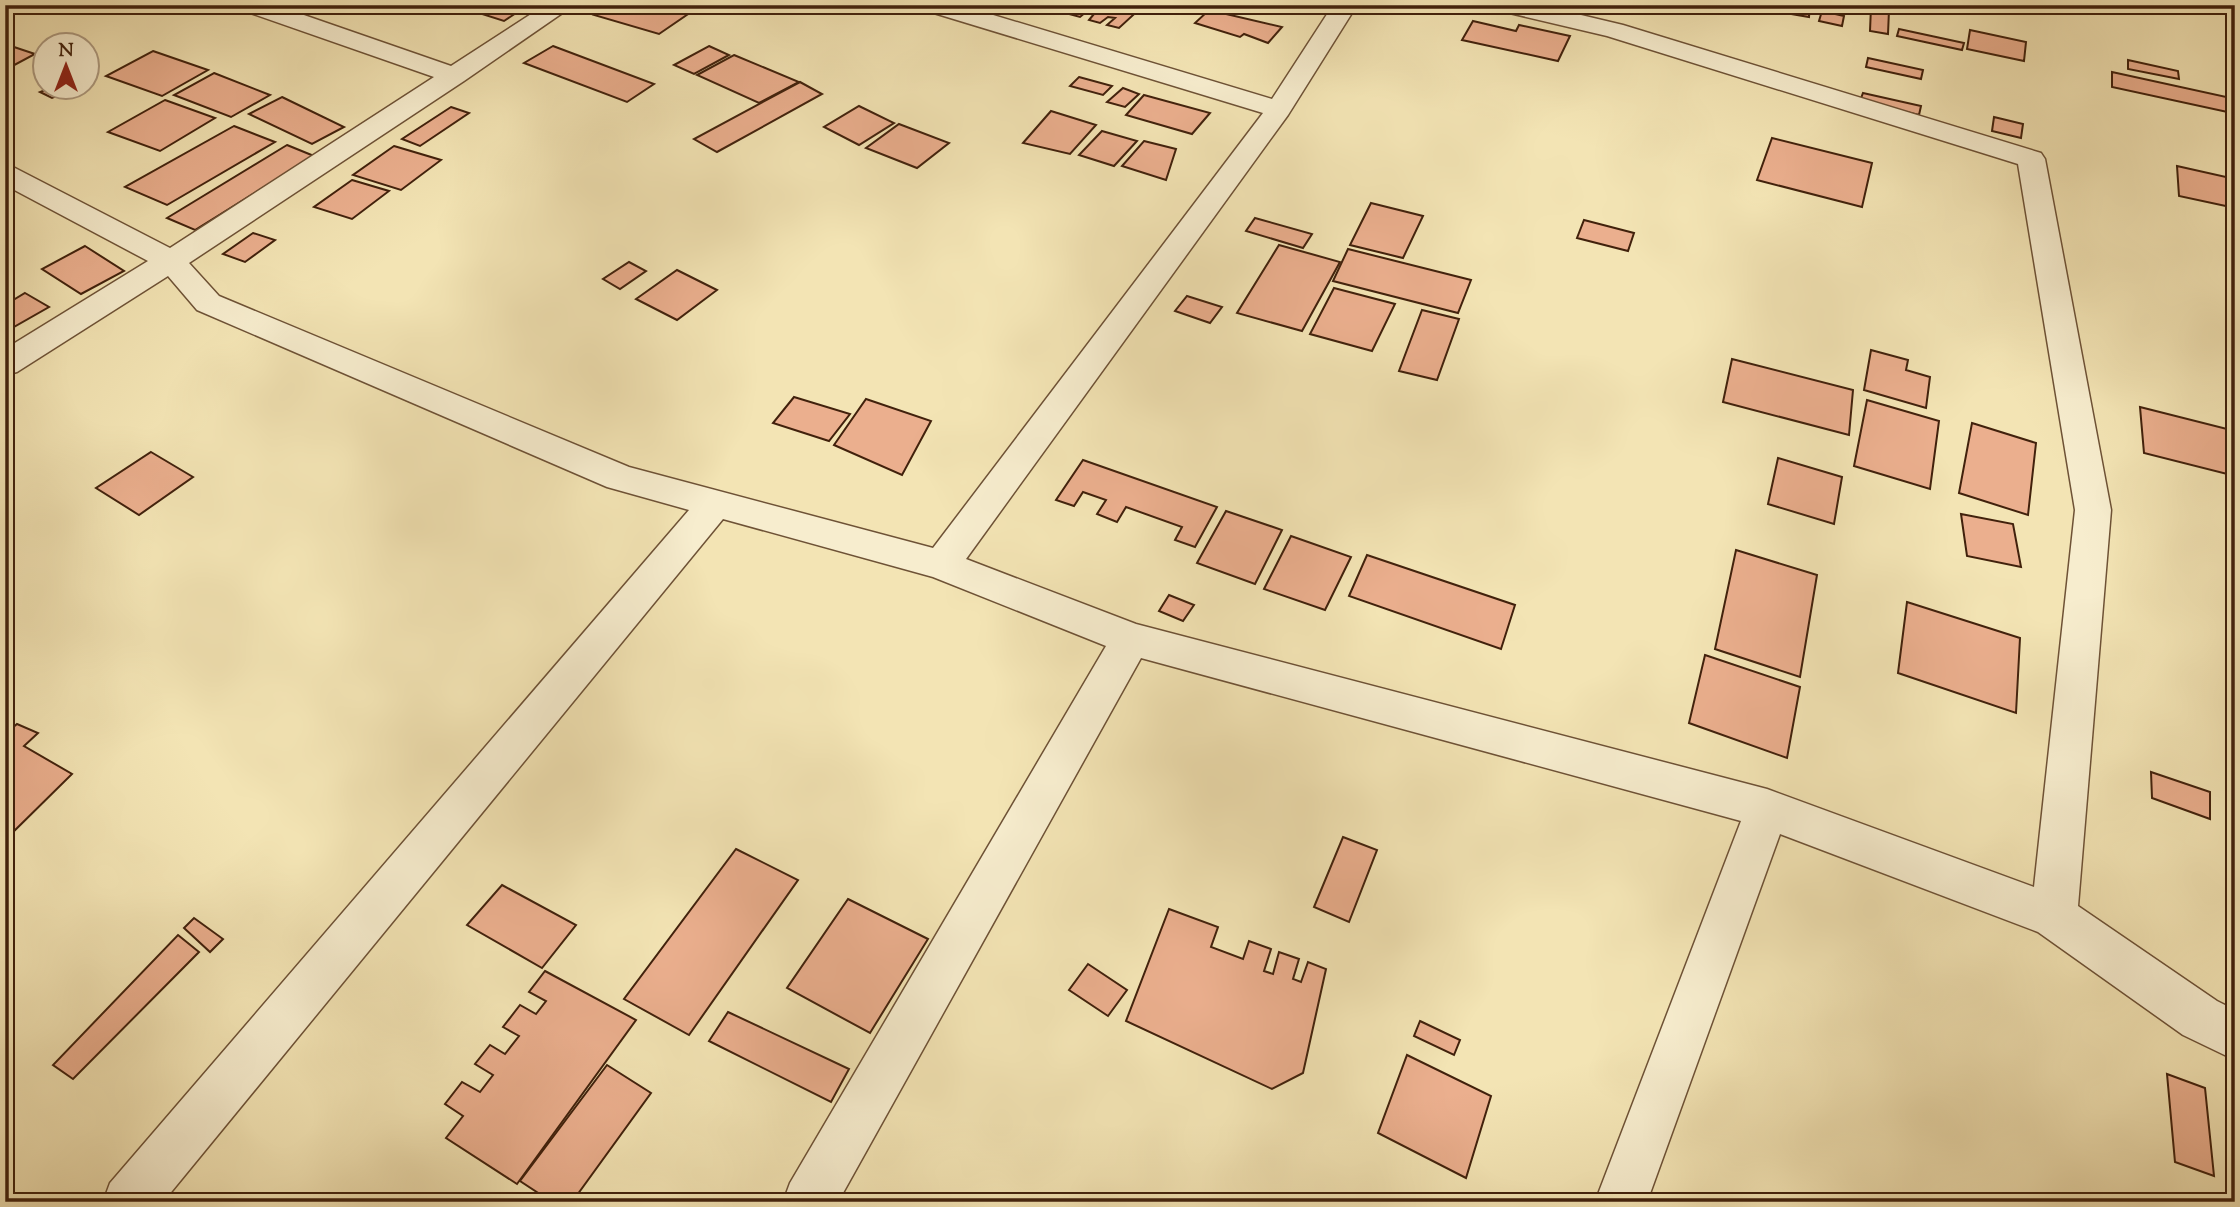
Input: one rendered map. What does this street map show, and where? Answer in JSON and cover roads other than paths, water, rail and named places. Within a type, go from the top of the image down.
[{"type":"street","points":[[251,5],[455,76]]},
{"type":"street","points":[[5,364],[172,261],[562,5]]},
{"type":"street","points":[[941,565],[1279,109],[1345,5]]},
{"type":"street","points":[[1506,5],[1614,30],[2031,159],[2093,510],[2054,916]]},
{"type":"street","points":[[953,8],[1279,109]]},
{"type":"street","points":[[5,174],[172,261],[208,303],[620,478],[941,565],[1132,639],[1767,808],[2054,916],[2200,1018],[2235,1036]]},
{"type":"street","points":[[129,1202],[715,504]]},
{"type":"street","points":[[809,1202],[1132,639]]},
{"type":"street","points":[[1621,1202],[1767,808]]}]
